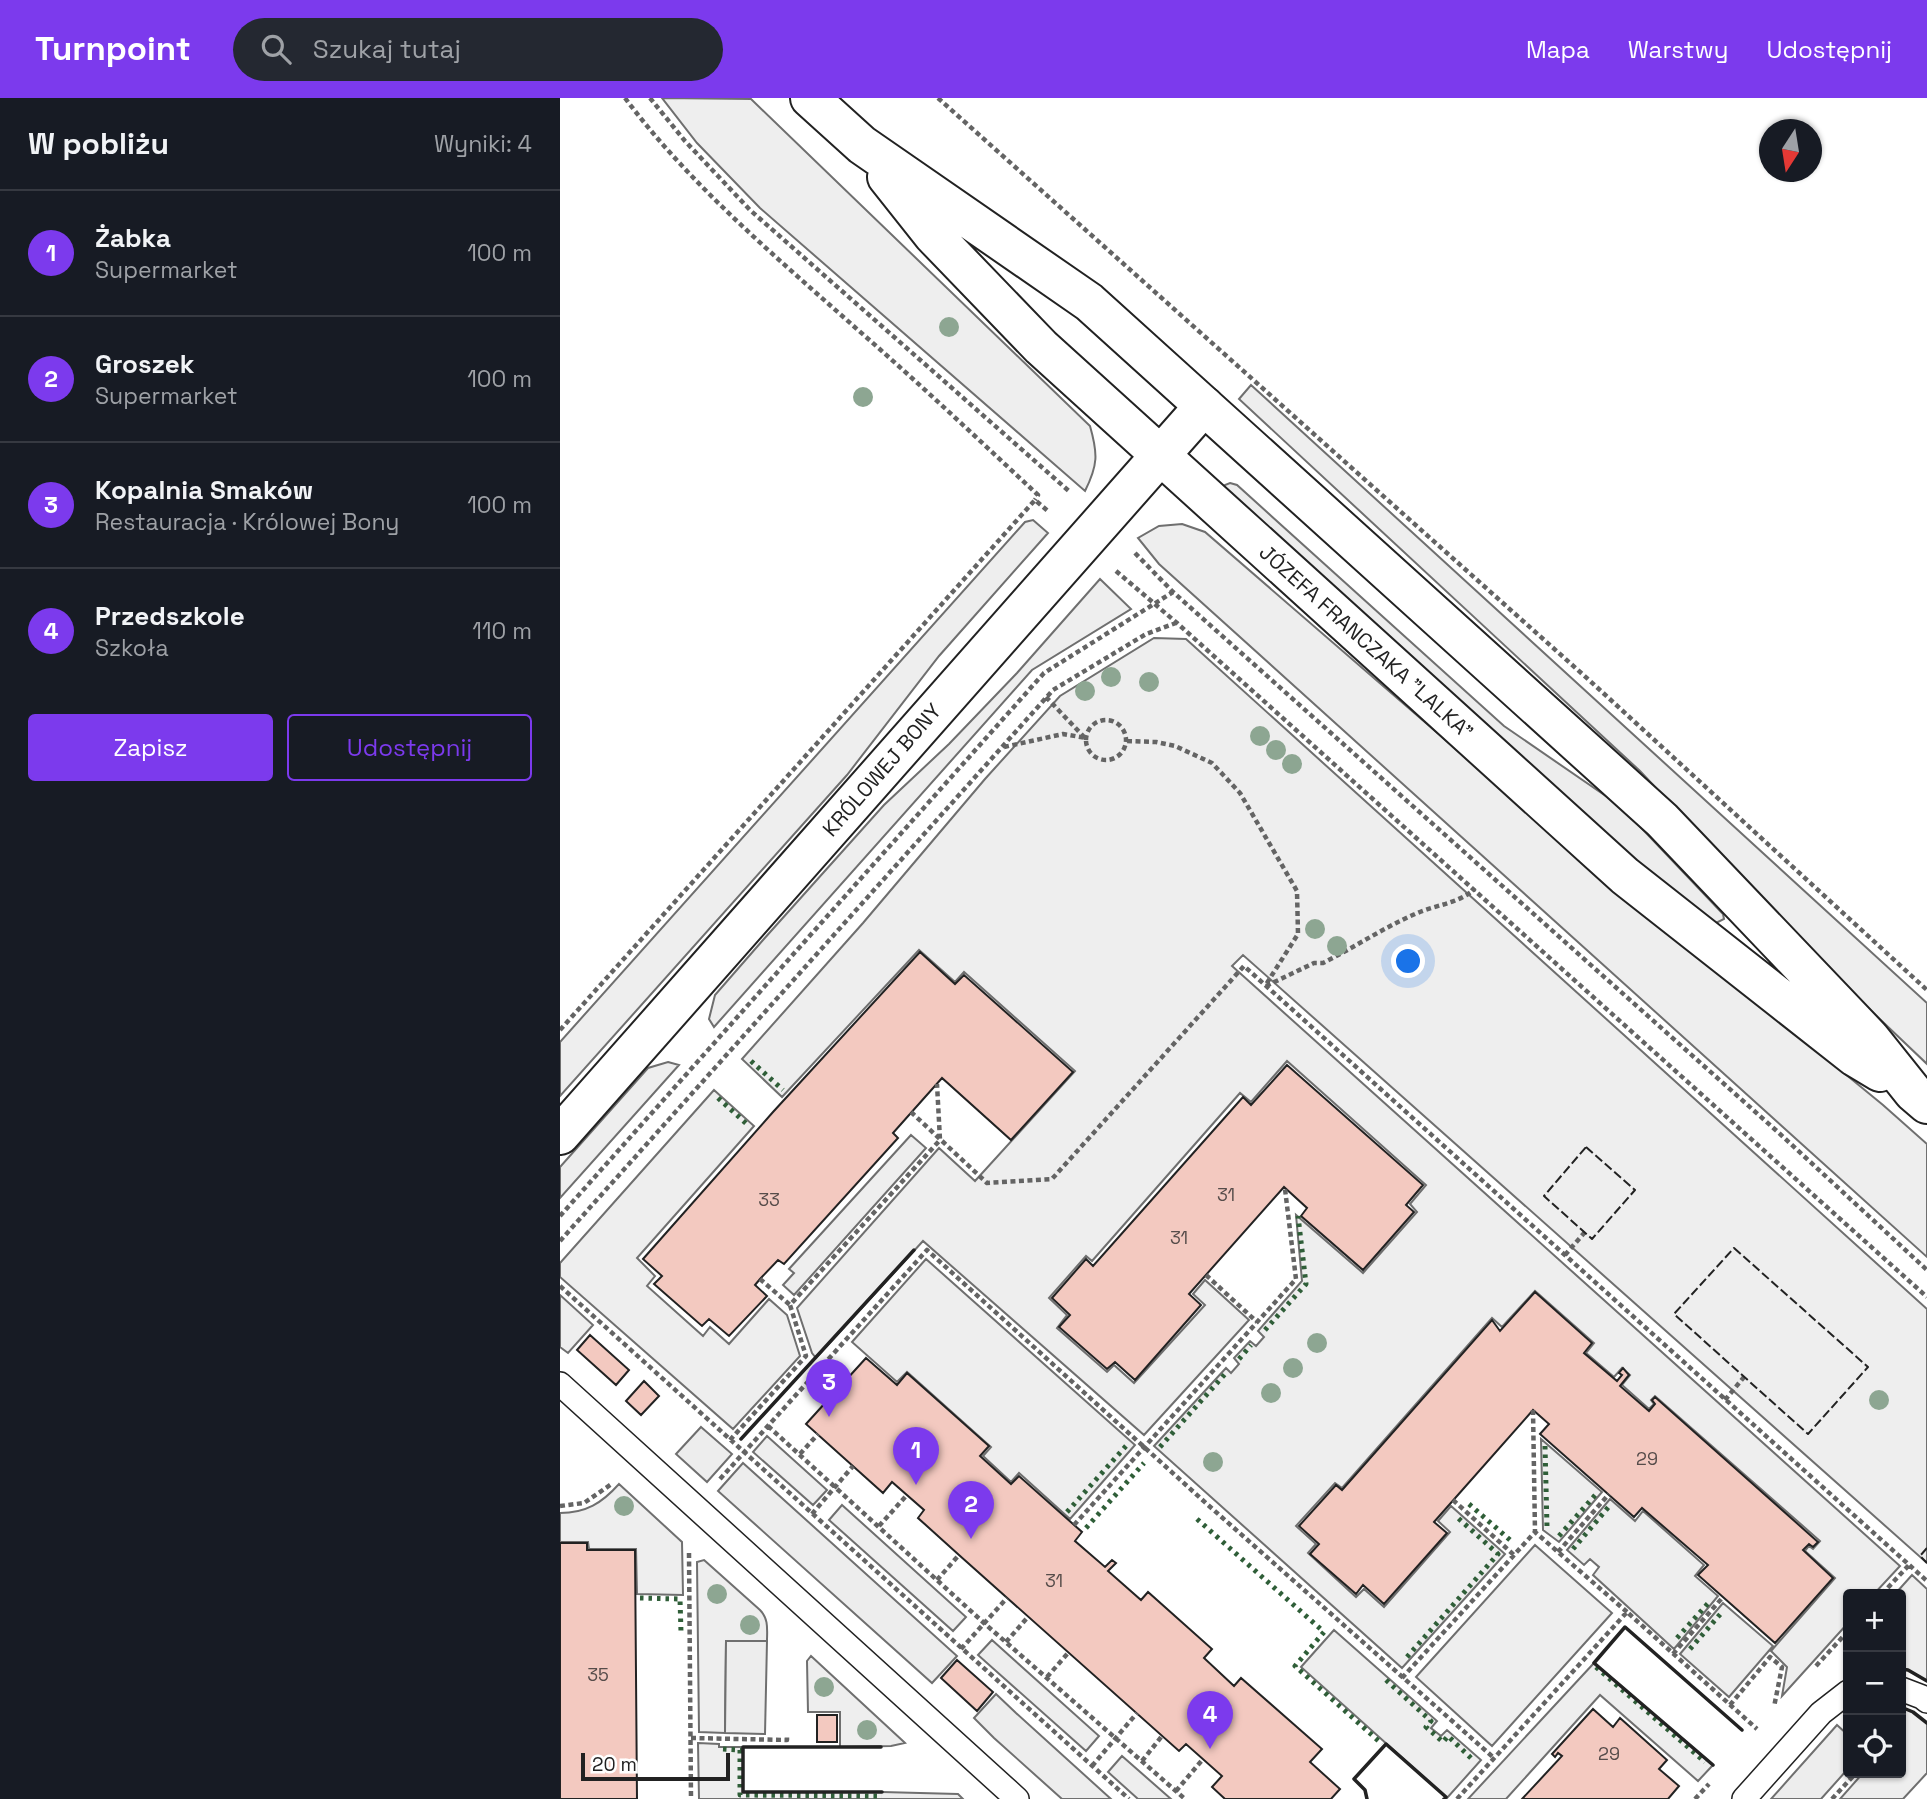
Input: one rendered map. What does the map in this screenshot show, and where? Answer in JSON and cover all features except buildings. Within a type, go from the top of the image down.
[{"type":"street","name":"JÓZEFA FRANCZAKA \"LALKA\"","points":[[810,98],[862,145],[1089,302],[1662,820],[1870,1038],[1920,1098]]},
{"type":"street","name":"JÓZEFA FRANCZAKA \"LALKA\"","points":[[862,145],[933,235],[1041,347],[1625,876],[1855,1057],[1920,1098]]},
{"type":"street","name":"KRÓLOWEJ BONY","points":[[560,1135],[1204,406]]},
{"type":"lane","points":[[560,1384],[1017,1799]]},
{"type":"lane","points":[[1906,1691],[1927,1702]]},
{"type":"lane","points":[[1744,1799],[1821,1713],[1843,1696]]},
{"type":"path","points":[[625,98],[652,134],[737,223],[1009,468],[1038,495],[1035,500]]},
{"type":"path","points":[[650,98],[685,141],[750,210],[999,430]]},
{"type":"path","points":[[938,98],[1589,680],[1927,990]]},
{"type":"path","points":[[560,1216],[1044,673],[1173,592],[1768,1124],[1927,1270]]},
{"type":"path","points":[[560,1241],[1046,697],[1053,690],[1146,634],[1177,623],[1927,1297]]},
{"type":"path","points":[[1046,697],[1086,738]]},
{"type":"path","points":[[1111,720],[1123,728],[1127,741],[1122,754],[1104,761],[1088,751],[1086,738],[1092,725],[1111,720]]},
{"type":"path","points":[[1002,748],[1063,734],[1086,738]]},
{"type":"path","points":[[1127,741],[1166,744],[1212,763],[1240,793],[1297,891],[1298,934],[1265,986]]},
{"type":"path","points":[[1265,986],[1314,963],[1324,963],[1382,929],[1426,909],[1462,900],[1475,890]]},
{"type":"path","points":[[911,1112],[987,1184],[1052,1179],[1244,966],[1927,1581]]},
{"type":"path","points":[[790,1306],[940,1140],[937,1084]]},
{"type":"path","points":[[1074,1525],[1296,1279],[1285,1189]]},
{"type":"path","points":[[1565,1255],[1585,1232]]},
{"type":"path","points":[[713,1487],[927,1250],[1494,1758]]},
{"type":"path","points":[[1206,1275],[1257,1322]]},
{"type":"path","points":[[730,1440],[806,1356],[790,1306],[760,1279]]},
{"type":"path","points":[[560,1286],[1129,1799]]},
{"type":"path","points":[[1725,1400],[1744,1377]]},
{"type":"path","points":[[1402,1678],[1535,1532],[1533,1410]]},
{"type":"path","points":[[768,1426],[984,1623],[1185,1799]]},
{"type":"path","points":[[800,1454],[818,1434]]},
{"type":"path","points":[[812,1514],[853,1466]]},
{"type":"path","points":[[560,1506],[583,1503],[602,1492],[621,1475]]},
{"type":"path","points":[[1558,1552],[1609,1494]]},
{"type":"path","points":[[879,1526],[907,1495]]},
{"type":"path","points":[[1453,1500],[1514,1555]]},
{"type":"path","points":[[1535,1532],[1758,1730]]},
{"type":"path","points":[[689,1551],[691,1799]]},
{"type":"path","points":[[937,1580],[958,1555]]},
{"type":"path","points":[[1887,1589],[1909,1565]]},
{"type":"path","points":[[1673,1654],[1723,1597]]},
{"type":"path","points":[[961,1649],[1007,1598]]},
{"type":"path","points":[[1457,1799],[1627,1612]]},
{"type":"path","points":[[1006,1642],[1028,1617]]},
{"type":"path","points":[[1048,1678],[1069,1653]]},
{"type":"path","points":[[1730,1705],[1770,1657],[1782,1667],[1773,1712]]},
{"type":"path","points":[[1092,1766],[1137,1713]]},
{"type":"path","points":[[691,1738],[787,1740],[787,1734]]},
{"type":"path","points":[[1142,1761],[1162,1737]]},
{"type":"path","points":[[1176,1791],[1203,1759]]},
{"type":"path","points":[[1832,1799],[1851,1778]]},
{"type":"shaded area","points":[[662,98],[751,99],[1090,426],[1095,459],[1085,491],[760,208],[697,143]]},
{"type":"shaded area","points":[[1251,385],[1927,1003],[1927,1064],[1823,965],[1640,771],[1239,399]]},
{"type":"shaded area","points":[[1225,485],[1237,485],[1504,726],[1613,801],[1630,816],[1723,914],[1724,919],[1714,924],[1633,864],[1222,492]]},
{"type":"shaded area","points":[[1033,520],[1048,533],[939,656],[847,775],[560,1096],[560,1042],[1025,522]]},
{"type":"shaded area","points":[[1182,524],[1205,532],[1685,947],[1794,1032],[1927,1144],[1927,1257],[1159,564],[1138,538],[1159,526]]},
{"type":"shaded area","points":[[1100,579],[1131,609],[1032,670],[714,1027],[709,1019],[715,995],[884,805],[949,744],[1017,673]]},
{"type":"shaded area","points":[[1154,638],[1186,639],[1927,1309],[1927,1563],[1243,955],[1232,966],[1900,1566],[1879,1589],[1843,1589],[1843,1629],[1782,1696],[1787,1667],[1771,1651],[1835,1578],[1805,1551],[1809,1546],[1813,1549],[1820,1541],[1655,1396],[1651,1400],[1654,1404],[1649,1409],[1622,1385],[1630,1375],[1622,1368],[1614,1377],[1586,1353],[1594,1343],[1535,1291],[1502,1327],[1492,1318],[1342,1488],[1335,1483],[1296,1526],[1316,1544],[1308,1553],[1356,1597],[1364,1589],[1384,1607],[1450,1532],[1438,1521],[1451,1506],[1505,1554],[1402,1668],[1154,1446],[1226,1368],[1231,1373],[1239,1364],[1234,1358],[1250,1341],[1256,1346],[1264,1337],[1258,1331],[1302,1281],[1296,1215],[1363,1273],[1417,1212],[1410,1204],[1426,1185],[1287,1061],[1251,1102],[1240,1093],[1092,1261],[1086,1256],[1049,1298],[1067,1315],[1057,1328],[1107,1372],[1114,1365],[1134,1383],[1205,1305],[1193,1294],[1205,1280],[1249,1320],[1144,1435],[923,1241],[816,1358],[812,1353],[797,1308],[939,1148],[975,1181],[1075,1071],[964,972],[955,982],[919,950],[782,1097],[742,1059],[1060,696]]},
{"type":"shaded area","points":[[668,1062],[679,1065],[560,1198],[560,1167],[648,1068]]},
{"type":"shaded area","points":[[714,1090],[754,1126],[637,1258],[655,1276],[647,1286],[703,1336],[710,1327],[729,1344],[769,1299],[787,1315],[800,1356],[733,1429],[560,1277],[560,1263]]},
{"type":"shaded area","points":[[911,1135],[926,1148],[794,1295],[783,1285],[794,1273],[789,1269]]},
{"type":"shaded area","points":[[926,1259],[1135,1445],[1070,1519],[1019,1473],[1011,1482],[983,1456],[991,1447],[907,1372],[897,1382],[852,1342]]},
{"type":"shaded area","points":[[560,1295],[593,1325],[568,1353],[560,1347]]},
{"type":"shaded area","points":[[701,1427],[732,1454],[707,1482],[676,1454]]},
{"type":"shaded area","points":[[767,1436],[827,1490],[813,1505],[753,1452]]},
{"type":"shaded area","points":[[1541,1439],[1602,1492],[1559,1542],[1543,1530]]},
{"type":"shaded area","points":[[743,1463],[957,1656],[932,1683],[718,1491]]},
{"type":"shaded area","points":[[619,1484],[682,1542],[683,1595],[637,1594],[636,1549],[589,1549],[588,1542],[560,1542],[560,1513],[593,1506]]},
{"type":"shaded area","points":[[1610,1499],[1635,1521],[1643,1511],[1704,1565],[1695,1576],[1718,1596],[1674,1649],[1593,1575],[1599,1567],[1590,1559],[1584,1565],[1567,1550]]},
{"type":"shaded area","points":[[842,1505],[966,1617],[953,1631],[829,1520]]},
{"type":"shaded area","points":[[1535,1545],[1612,1613],[1492,1746],[1416,1677]]},
{"type":"shaded area","points":[[704,1560],[760,1610],[767,1625],[767,1641],[726,1642],[725,1733],[699,1732],[697,1562]]},
{"type":"shaded area","points":[[1912,1575],[1927,1589],[1927,1681],[1906,1670],[1906,1589],[1899,1589]]},
{"type":"shaded area","points":[[1723,1603],[1773,1646],[1729,1697],[1680,1654]]},
{"type":"shaded area","points":[[1334,1630],[1437,1721],[1431,1728],[1441,1736],[1447,1730],[1481,1760],[1447,1798],[1301,1667]]},
{"type":"shaded area","points":[[992,1640],[1099,1736],[1086,1751],[978,1655]]},
{"type":"shaded area","points":[[726,1641],[767,1641],[765,1734],[725,1733]]},
{"type":"shaded area","points":[[811,1656],[905,1743],[891,1746],[840,1747],[840,1712],[808,1712],[807,1661]]},
{"type":"shaded area","points":[[1594,1663],[1713,1765],[1698,1781],[1600,1695],[1506,1799],[1468,1799]]},
{"type":"shaded area","points":[[996,1694],[1111,1799],[1062,1799],[994,1738],[974,1718]]},
{"type":"shaded area","points":[[1906,1709],[1927,1723],[1927,1773],[1903,1799],[1840,1799],[1859,1778],[1906,1778]]},
{"type":"shaded area","points":[[1837,1725],[1843,1730],[1843,1775],[1821,1799],[1771,1799]]},
{"type":"shaded area","points":[[698,1743],[719,1744],[719,1747],[743,1747],[743,1792],[958,1794],[963,1799],[699,1799]]},
{"type":"shaded area","points":[[1122,1756],[1171,1799],[1138,1799],[1108,1772]]},
{"type":"hedge","points":[[751,1061],[783,1090]]},
{"type":"hedge","points":[[718,1098],[749,1126]]},
{"type":"hedge","points":[[1265,1330],[1306,1284],[1298,1216]]},
{"type":"hedge","points":[[1239,1359],[1251,1345]]},
{"type":"hedge","points":[[1160,1447],[1225,1374]]},
{"type":"hedge","points":[[1067,1512],[1126,1446]]},
{"type":"hedge","points":[[1545,1446],[1547,1527]]},
{"type":"hedge","points":[[1086,1528],[1144,1463]]},
{"type":"hedge","points":[[1559,1536],[1597,1493]]},
{"type":"hedge","points":[[1469,1504],[1510,1540]]},
{"type":"hedge","points":[[1573,1549],[1611,1504]]},
{"type":"hedge","points":[[1407,1657],[1498,1554],[1458,1518]]},
{"type":"hedge","points":[[1197,1519],[1324,1632],[1295,1666],[1382,1744]]},
{"type":"hedge","points":[[640,1598],[680,1599],[681,1632]]},
{"type":"hedge","points":[[1677,1638],[1711,1600]]},
{"type":"hedge","points":[[1690,1649],[1723,1611]]},
{"type":"hedge","points":[[1596,1667],[1705,1762]]},
{"type":"hedge","points":[[1386,1680],[1431,1721],[1426,1727],[1443,1742],[1448,1736],[1473,1760]]},
{"type":"hedge","points":[[723,1749],[740,1750],[740,1795],[882,1796]]},
{"type":"fence","points":[[1586,1147],[1635,1190],[1592,1239],[1544,1196],[1586,1147]]},
{"type":"fence","points":[[1734,1248],[1868,1367],[1808,1434],[1674,1314],[1734,1248]]},
{"type":"fence","points":[[1927,1548],[1920,1556],[1927,1563]]},
{"type":"wall","points":[[741,1439],[914,1250]]},
{"type":"wall","points":[[1713,1765],[1594,1663],[1625,1627],[1742,1730]]},
{"type":"wall","points":[[1906,1670],[1927,1681]]},
{"type":"wall","points":[[1906,1709],[1927,1723]]},
{"type":"wall","points":[[1367,1799],[1365,1790],[1354,1779],[1386,1744],[1446,1797],[1444,1799]]},
{"type":"wall","points":[[881,1747],[743,1747],[743,1792],[882,1792]]},
{"type":"place","name":"Kopalnia Smaków","points":[[829,1417]]},
{"type":"place","name":"Żabka","points":[[916,1485]]},
{"type":"place","name":"Groszek","points":[[971,1539]]},
{"type":"place","name":"Przedszkole","points":[[1210,1749]]}]
